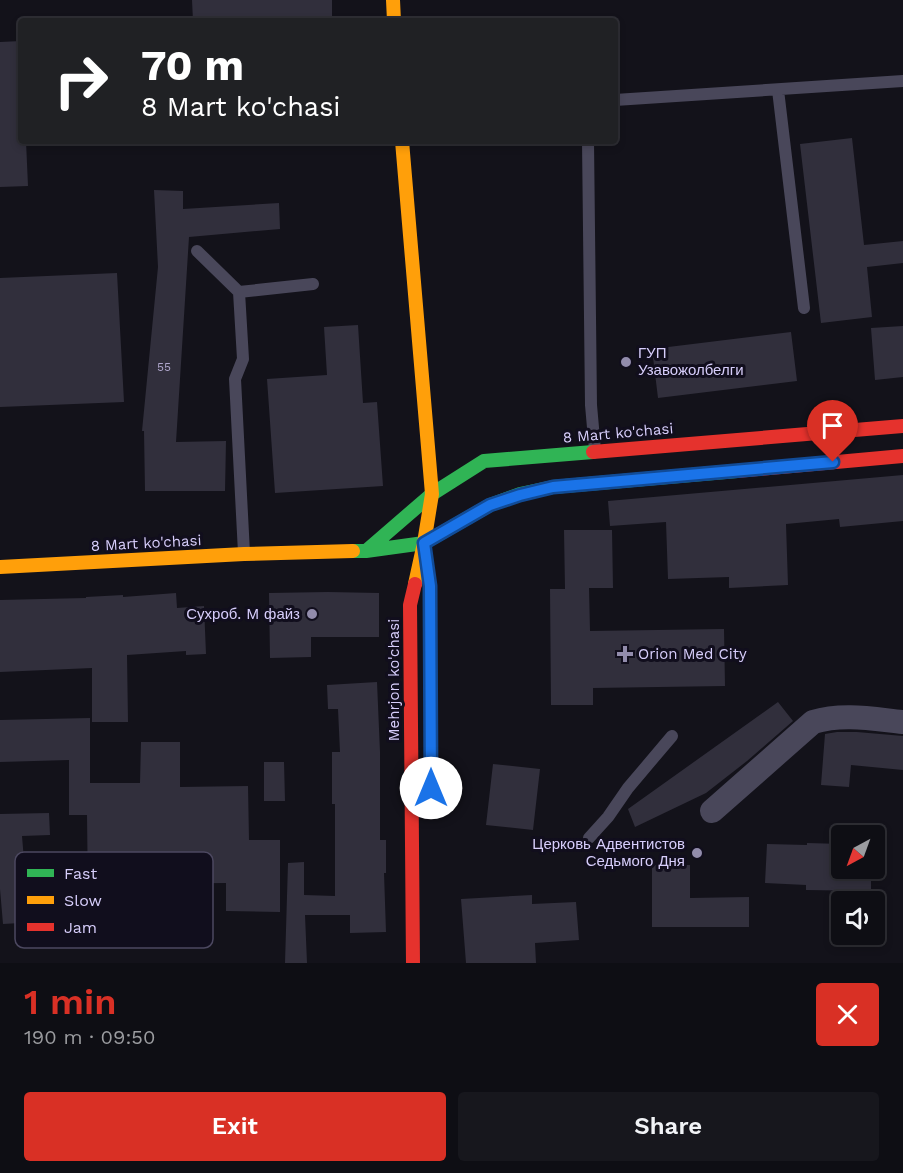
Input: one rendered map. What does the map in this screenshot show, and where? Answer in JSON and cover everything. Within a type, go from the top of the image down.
[{"type":"main road","points":[[393,0],[394,18]]},
{"type":"main road","name":"Mehrjon ko'chasi","points":[[402,144],[432,494],[410,605],[413,963]]},
{"type":"main road","points":[[427,422],[441,449]]},
{"type":"main road","name":"8 Mart ko'chasi","points":[[366,551],[432,494],[484,461],[903,426]]},
{"type":"main road","name":"8 Mart ko'chasi","points":[[0,567],[244,554],[366,551],[424,543],[490,505],[553,487],[903,456]]},
{"type":"main road","points":[[455,461],[484,461]]},
{"type":"main road","name":"Mehrjon ko'chasi","points":[[424,543],[430,586]]},
{"type":"main road","points":[[366,551],[384,560]]},
{"type":"main road","points":[[402,580],[410,605]]},
{"type":"street","points":[[712,811],[813,722],[847,716],[903,722]]},
{"type":"lane","points":[[618,100],[903,81]]},
{"type":"lane","points":[[778,90],[804,308]]},
{"type":"lane","points":[[588,144],[591,405],[595,452]]},
{"type":"lane","points":[[197,251],[239,292],[243,359],[235,379],[244,554]]},
{"type":"lane","points":[[239,292],[313,284]]},
{"type":"lane","points":[[589,838],[672,735]]},
{"type":"building","points":[[192,0],[332,0],[332,18],[193,18]]},
{"type":"building","points":[[18,41],[18,144],[26,144],[28,186],[0,187],[0,42]]},
{"type":"building","points":[[852,138],[864,245],[903,241],[903,263],[867,267],[872,317],[821,323],[800,144]]},
{"type":"building","points":[[154,190],[183,191],[183,209],[279,203],[280,229],[189,237],[176,442],[226,441],[225,491],[145,491],[144,431],[142,431],[158,267]]},
{"type":"building","points":[[117,273],[124,402],[0,407],[0,278]]},
{"type":"building","points":[[358,325],[363,403],[377,402],[383,486],[275,493],[267,379],[327,375],[324,327]]},
{"type":"building","points":[[903,326],[903,377],[875,380],[871,328]]},
{"type":"building","points":[[791,332],[797,381],[658,398],[652,349]]},
{"type":"building","points":[[903,475],[903,521],[840,527],[839,519],[786,524],[788,585],[729,588],[729,577],[668,579],[666,522],[610,526],[608,501]]},
{"type":"building","points":[[564,530],[612,530],[613,588],[589,588],[590,631],[724,629],[725,686],[593,688],[593,705],[551,705],[550,589],[565,589]]},
{"type":"building","points":[[176,593],[177,608],[204,606],[206,654],[186,655],[186,651],[127,655],[128,722],[92,722],[92,668],[0,672],[0,600],[123,595],[123,597]]},
{"type":"building","points":[[269,593],[379,593],[379,637],[311,637],[311,657],[270,658]]},
{"type":"building","points":[[377,682],[380,840],[386,840],[386,873],[384,873],[386,932],[350,933],[350,915],[305,915],[307,963],[285,963],[288,863],[304,862],[304,895],[335,896],[335,804],[332,804],[332,752],[340,752],[338,709],[328,709],[327,685]]},
{"type":"building","points":[[778,702],[793,721],[706,793],[635,827],[628,809]]},
{"type":"building","points":[[90,718],[90,783],[140,783],[141,742],[180,742],[180,787],[248,786],[249,840],[280,840],[280,912],[226,911],[226,883],[213,883],[213,852],[87,852],[87,815],[69,815],[69,760],[0,762],[0,720]]},
{"type":"building","points":[[837,732],[903,736],[903,770],[851,765],[849,787],[821,785],[825,734]]},
{"type":"building","points":[[264,762],[284,762],[285,801],[264,801]]},
{"type":"building","points":[[493,764],[540,769],[533,830],[486,825]]},
{"type":"building","points":[[49,813],[50,835],[22,836],[23,852],[15,852],[15,923],[3,924],[0,889],[0,814]]},
{"type":"building","points":[[807,843],[831,844],[831,879],[871,879],[871,891],[806,890],[806,885],[765,883],[767,844],[807,845]]},
{"type":"building","points":[[652,865],[690,865],[690,898],[749,897],[749,927],[652,927]]},
{"type":"building","points":[[532,895],[532,904],[576,902],[579,940],[535,943],[536,963],[466,963],[461,899]]},
{"type":"traffic: fast","points":[[366,551],[432,494],[484,461],[593,452]]},
{"type":"traffic: fast","points":[[353,551],[424,543],[490,505],[520,494],[553,487],[737,471]]},
{"type":"traffic: slow","points":[[393,0],[394,18]]},
{"type":"traffic: slow","points":[[402,144],[432,494],[415,584]]},
{"type":"traffic: slow","points":[[0,567],[244,554],[353,551]]},
{"type":"traffic: jam","points":[[593,452],[903,426]]},
{"type":"traffic: jam","points":[[737,471],[903,456]]},
{"type":"traffic: jam","points":[[413,963],[410,605],[415,584]]},
{"type":"place","name":"ГУП Узавожолбелги","points":[[626,362]]},
{"type":"place","name":"Сухроб. М файз","points":[[312,614]]},
{"type":"place","name":"Orion Med City","points":[[625,654]]},
{"type":"place","name":"Церковь Адвентистов Седьмого Дня","points":[[697,853]]},
{"type":"route","points":[[431,788],[430,586],[424,543],[490,505],[553,487],[833,462]]}]
